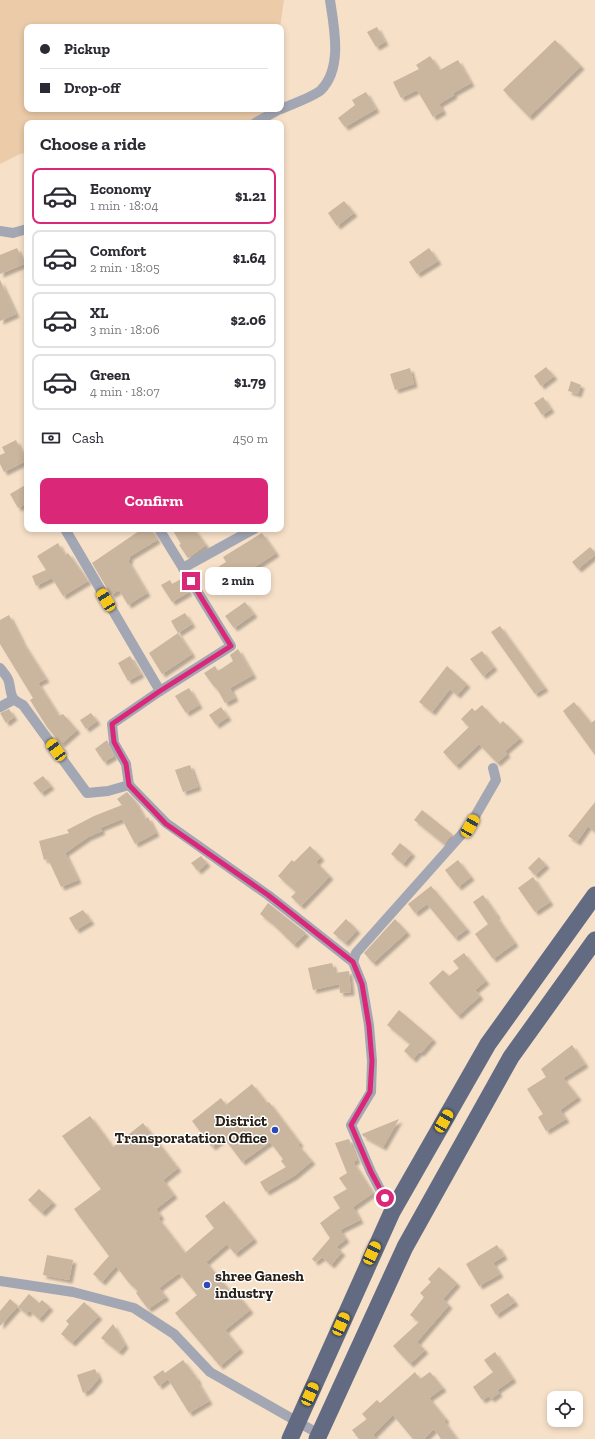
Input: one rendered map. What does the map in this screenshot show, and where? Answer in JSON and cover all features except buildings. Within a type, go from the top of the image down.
[{"type":"highway","points":[[290,1439],[392,1212],[488,1044],[595,895]]},
{"type":"highway","points":[[318,1436],[405,1247],[511,1058],[595,940]]},
{"type":"street","points":[[284,108],[320,90],[333,69],[334,26],[330,0]]},
{"type":"street","points":[[261,120],[275,112]]},
{"type":"street","points":[[0,231],[13,233],[24,230]]},
{"type":"street","points":[[67,532],[160,691]]},
{"type":"street","points":[[161,532],[231,646],[160,691],[112,724],[114,742],[126,764],[129,785],[166,824],[268,895],[353,962],[362,984],[369,1026],[372,1061],[370,1092],[351,1125],[371,1172],[392,1212]]},
{"type":"street","points":[[183,568],[249,532]]},
{"type":"street","points":[[0,668],[9,681],[9,690],[13,700],[23,705],[87,793],[108,791],[129,785]]},
{"type":"street","points":[[0,707],[13,700]]},
{"type":"street","points":[[353,962],[356,954],[470,826],[496,780],[492,768]]},
{"type":"street","points":[[0,1281],[73,1292],[134,1308],[174,1334],[210,1372],[318,1436]]},
{"type":"shaded area","points":[[0,0],[284,0],[280,24],[24,24],[24,112],[268,112],[266,120],[24,120],[24,153],[0,164]]},
{"type":"place","name":"District Transporatation Office","points":[[275,1130]]},
{"type":"place","name":"shree Ganesh industry","points":[[207,1285]]},
{"type":"route","points":[[191,581],[231,646],[160,691],[112,724],[114,742],[126,764],[129,785],[166,824],[268,895],[353,962],[362,984],[369,1026],[372,1061],[370,1092],[351,1125],[371,1172],[385,1198]]}]
